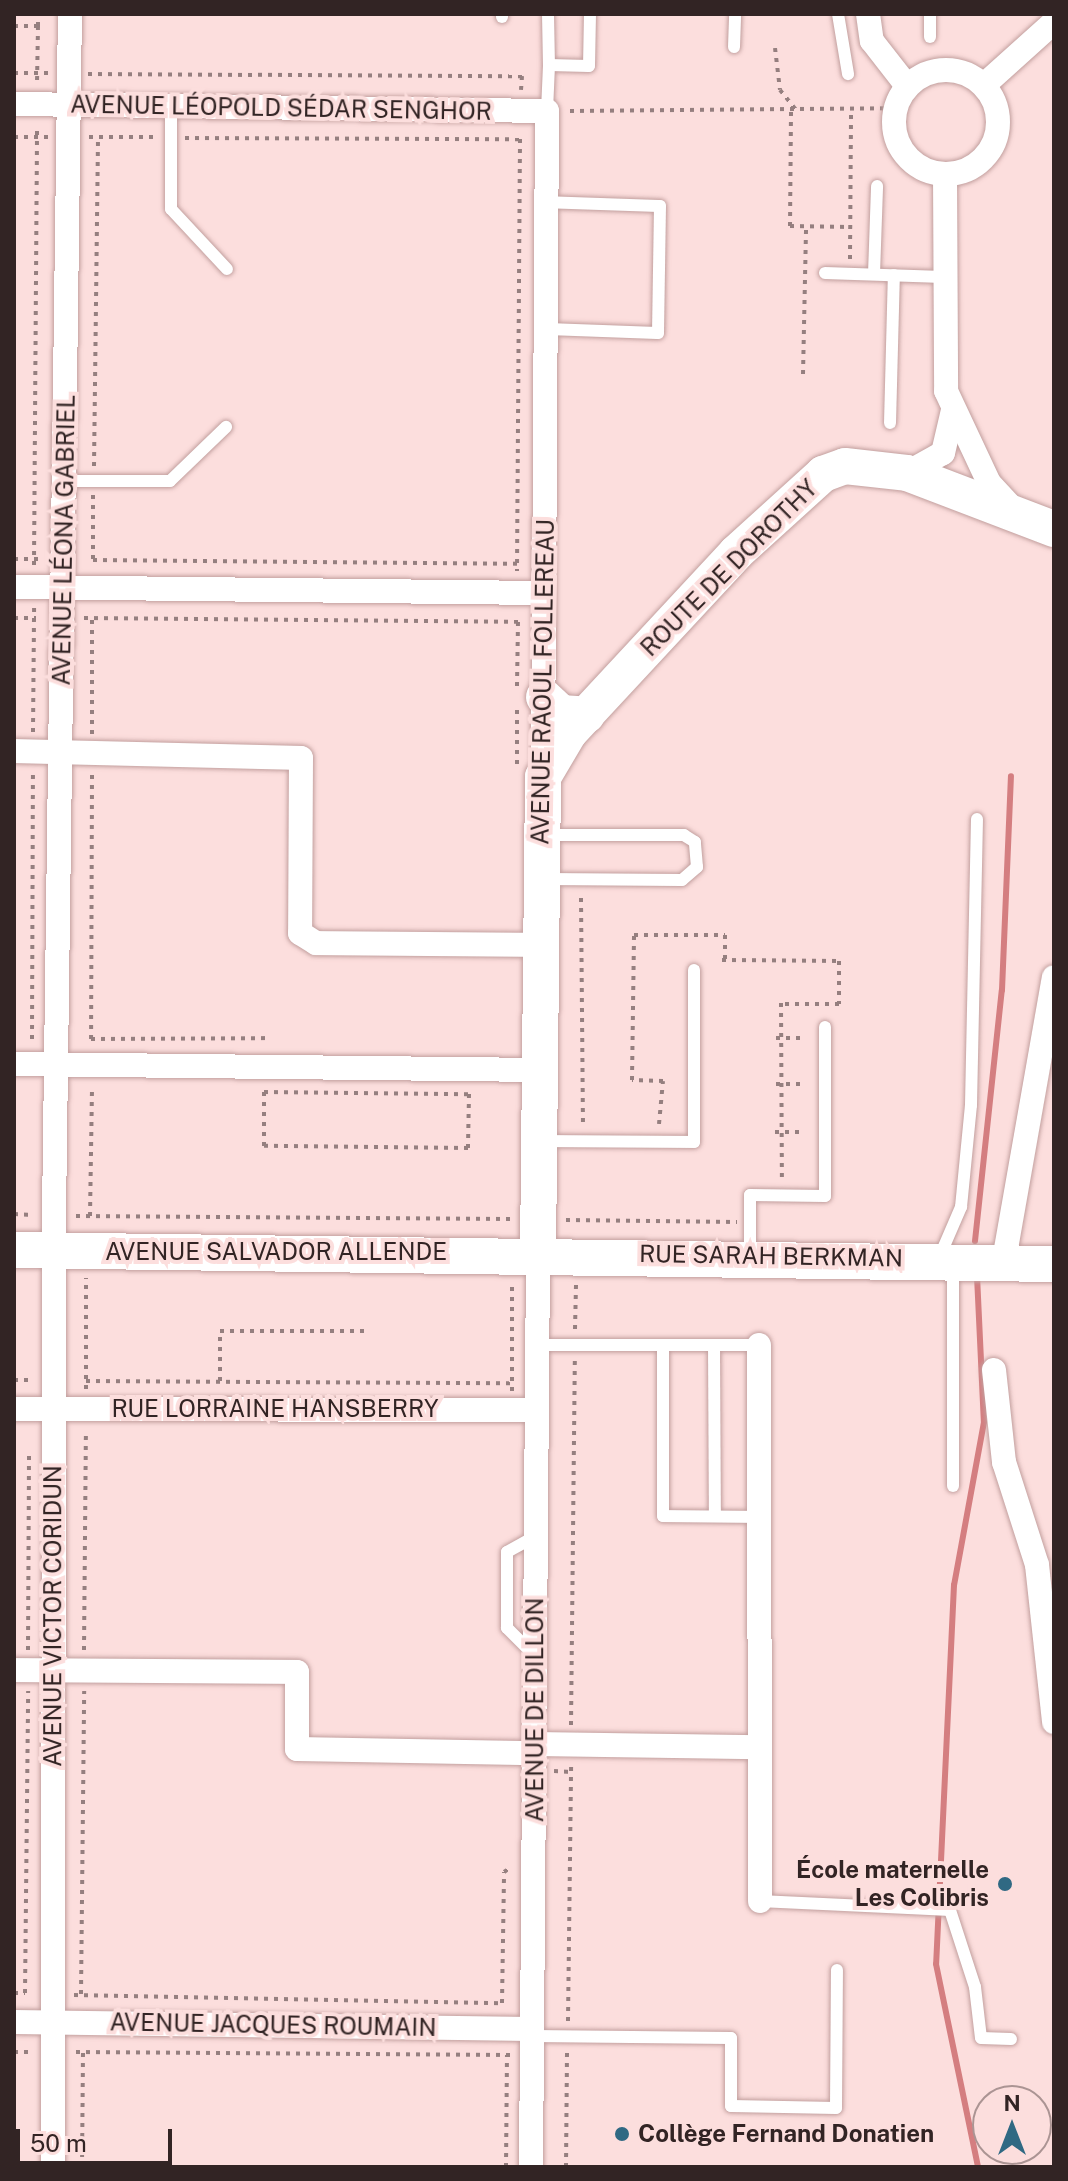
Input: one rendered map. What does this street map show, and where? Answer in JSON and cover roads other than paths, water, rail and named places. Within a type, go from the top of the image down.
[{"type":"main road","name":"ROUTE DE DOROTHY","points":[[530,779],[807,484],[845,466],[907,473],[1038,523]]},
{"type":"main road","points":[[544,697],[561,713],[587,715]]},
{"type":"main road","name":"AVENUE RAOUL FOLLEREAU","points":[[530,779],[542,835],[538,1254]]},
{"type":"main road","name":"RUE SARAH BERKMAN","points":[[538,1254],[750,1239],[946,1258],[1054,1264]]},
{"type":"main road","name":"AVENUE SALVADOR ALLENDE","points":[[14,1250],[538,1254]]},
{"type":"street","name":"AVENUE LÉONA GABRIEL","points":[[56,1065],[70,14]]},
{"type":"street","points":[[868,14],[872,41],[907,86]]},
{"type":"street","points":[[984,85],[1054,22]]},
{"type":"street","points":[[937,70],[984,85],[999,117],[994,142],[978,164],[945,174],[903,153],[895,108],[907,86],[937,70]]},
{"type":"street","name":"AVENUE LÉOPOLD SÉDAR SENGHOR","points":[[14,104],[171,106],[548,101]]},
{"type":"street","name":"AVENUE RAOUL FOLLEREAU","points":[[530,779],[544,697],[548,101]]},
{"type":"street","points":[[945,174],[944,370],[953,410],[989,483],[1038,523]]},
{"type":"street","points":[[907,473],[943,453],[953,410]]},
{"type":"street","points":[[24,583],[64,588],[543,593]]},
{"type":"street","points":[[27,750],[301,758],[300,933],[316,943],[540,945]]},
{"type":"street","points":[[1004,1260],[1054,977]]},
{"type":"street","points":[[14,1064],[539,1070]]},
{"type":"street","name":"AVENUE VICTOR CORIDUN","points":[[53,2167],[56,1065]]},
{"type":"street","name":"AVENUE DE DILLON","points":[[531,2167],[530,2040],[539,1756],[535,1656],[536,1536],[524,1410],[537,1345],[538,1254]]},
{"type":"street","points":[[759,1345],[760,1901]]},
{"type":"street","points":[[994,1370],[1004,1462],[1037,1565],[1054,1722]]},
{"type":"street","name":"RUE LORRAINE HANSBERRY","points":[[14,1409],[524,1410]]},
{"type":"street","points":[[23,1669],[297,1672],[297,1749],[539,1756],[760,1747]]},
{"type":"street","name":"AVENUE JACQUES ROUMAIN","points":[[14,2022],[530,2040]]},
{"type":"lane","points":[[548,14],[548,101]]},
{"type":"lane","points":[[549,65],[589,66],[590,14]]},
{"type":"lane","points":[[734,47],[735,14]]},
{"type":"lane","points":[[838,14],[848,74]]},
{"type":"lane","points":[[930,14],[930,37]]},
{"type":"lane","points":[[171,106],[171,209],[227,269]]},
{"type":"lane","points":[[874,274],[877,186]]},
{"type":"lane","points":[[547,329],[658,333],[660,206],[548,202]]},
{"type":"lane","points":[[825,273],[943,277]]},
{"type":"lane","points":[[890,423],[894,275]]},
{"type":"lane","points":[[65,481],[170,481],[226,427]]},
{"type":"lane","points":[[953,1486],[946,1258],[961,1207],[971,1105],[977,819]]},
{"type":"lane","points":[[541,879],[682,880],[697,867],[695,842],[684,835],[542,835]]},
{"type":"lane","points":[[539,1141],[694,1142],[694,970]]},
{"type":"lane","points":[[750,1239],[750,1195],[825,1196],[825,1027]]},
{"type":"lane","points":[[537,1345],[759,1345]]},
{"type":"lane","points":[[663,1345],[663,1516],[759,1517]]},
{"type":"lane","points":[[714,1345],[715,1516]]},
{"type":"lane","points":[[760,1901],[950,1910],[975,1987],[981,2038],[1011,2039]]},
{"type":"lane","points":[[530,2040],[731,2038],[731,2106],[836,2108],[837,1970]]},
{"type":"waterway","points":[[975,1241],[1002,990],[1011,776]]},
{"type":"waterway","points":[[977,1276],[984,1422],[954,1585],[936,1964],[978,2167]]},
{"type":"place","name":"École maternelle Les Colibris","points":[[1005,1884]]},
{"type":"place","name":"Collège Fernand Donatien","points":[[622,2134]]}]
